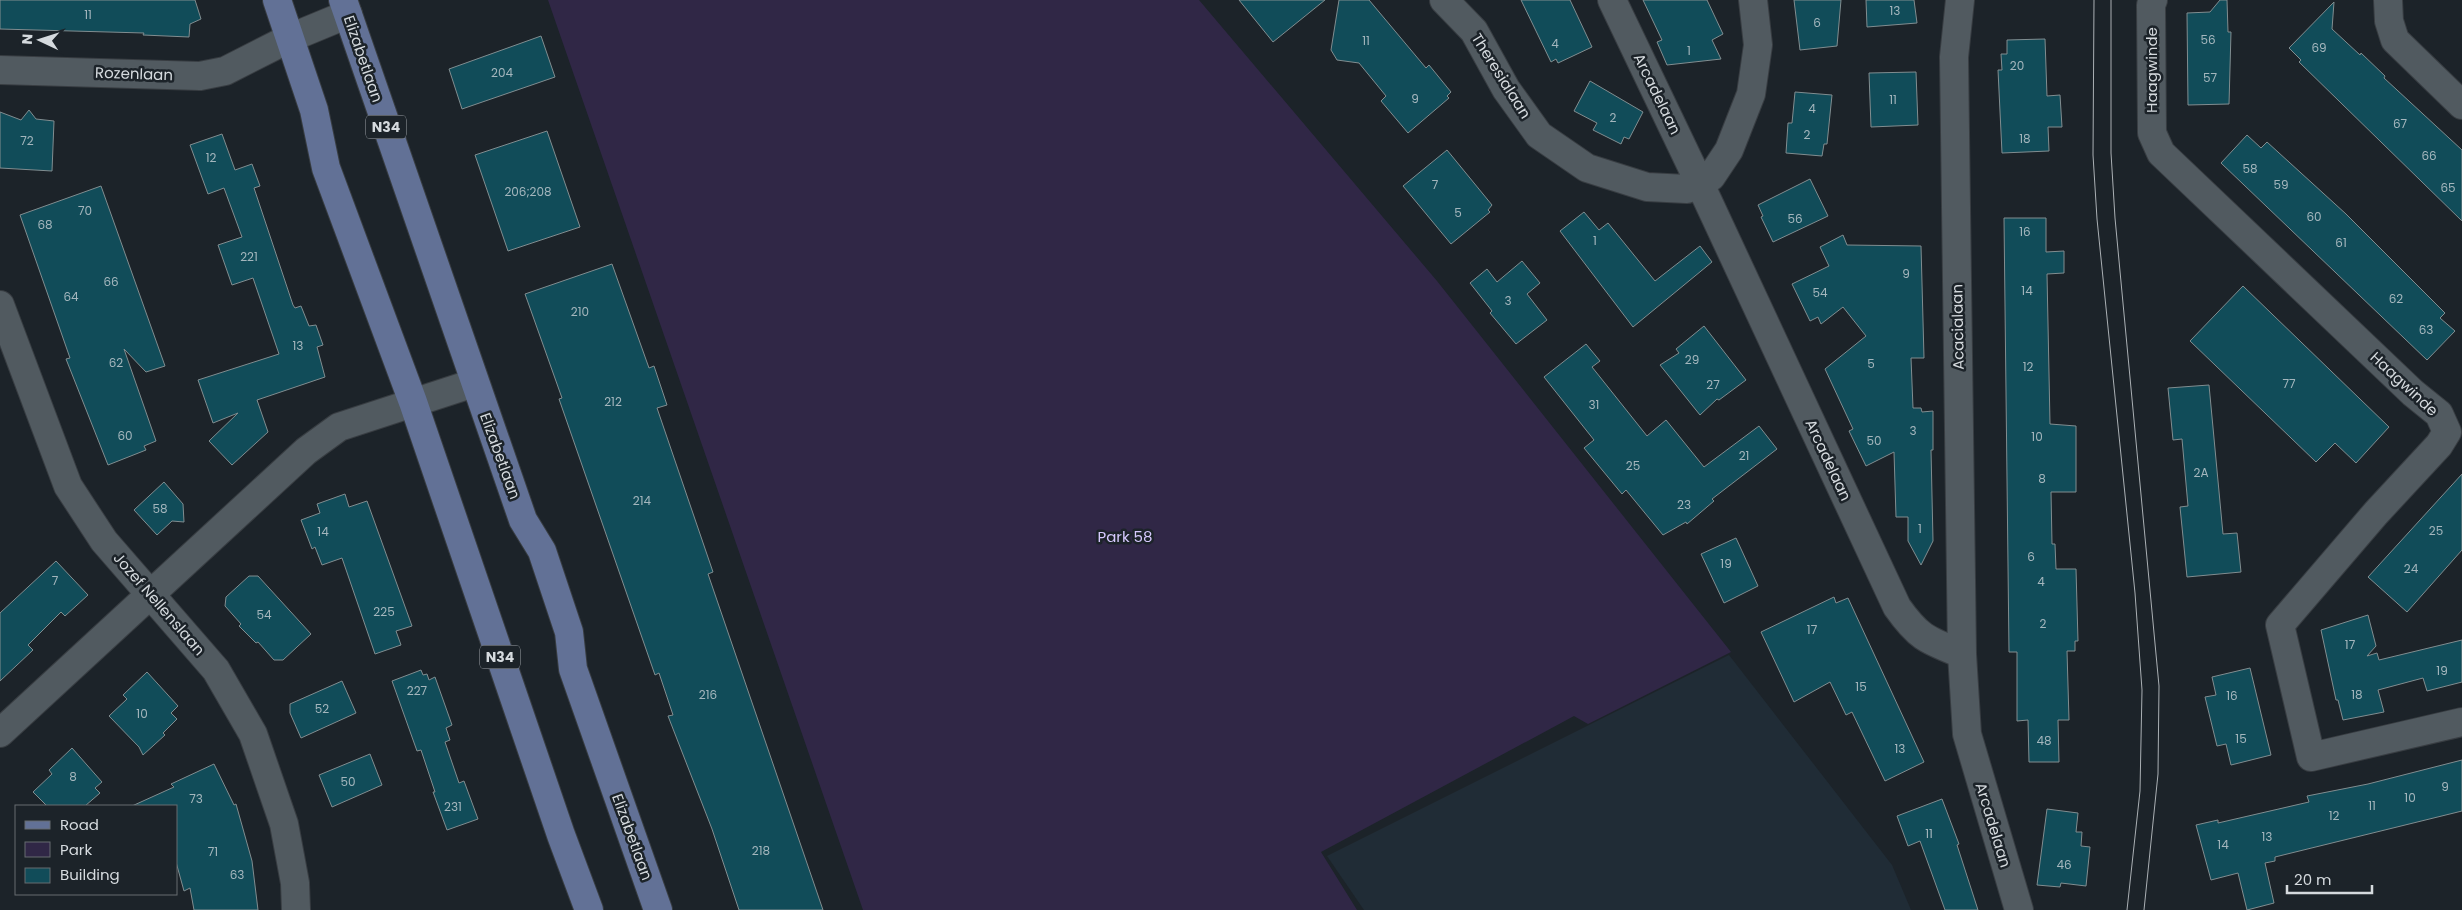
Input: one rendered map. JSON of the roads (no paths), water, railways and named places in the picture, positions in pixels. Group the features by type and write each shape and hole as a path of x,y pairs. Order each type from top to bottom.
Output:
{"main road":[{"name":"N34","path":"276,0 314,110 326,168 413,402 558,826 589,910"},
{"name":"Elizabetlaan","path":"346,7 474,383 523,520 542,551 569,632 573,669 658,910"}],"street":[{"name":"Theresialaan","path":"1444,0 1474,31 1506,89 1539,135 1587,168 1646,187 1687,189 1700,184"},
{"name":"Arcadelaan","path":"1612,0 1897,607 1914,631 1931,642 1962,654 1967,734 2019,910"},
{"path":"1700,184 1712,177 1729,150 1751,94 1758,45 1753,0"},
{"name":"Acacialaan","path":"1960,0 1954,57 1962,654"},
{"name":"Haagwinde","path":"2153,0 2151,5 2152,133 2161,153 2413,393 2439,414 2447,432 2439,445 2376,513 2280,625 2311,757 2462,722"},
{"path":"2388,0 2389,21 2395,40 2462,105"},
{"name":"Rozenlaan","path":"0,70 200,76 225,71 346,7"},
{"name":"Jozef Nellenslaan","path":"0,305 68,486 104,541 151,592 216,670 253,734 284,824 295,883 296,910"},
{"path":"0,733 306,451 339,427 474,383"}],"tram line":[{"path":"2094,0 2093,155 2097,219 2135,593 2142,690 2140,791 2127,910"},
{"path":"2111,0 2111,153 2115,218 2159,686 2158,774 2144,910"}],"park label":[{"name":"Park 58","path":"1125,537"}]}
